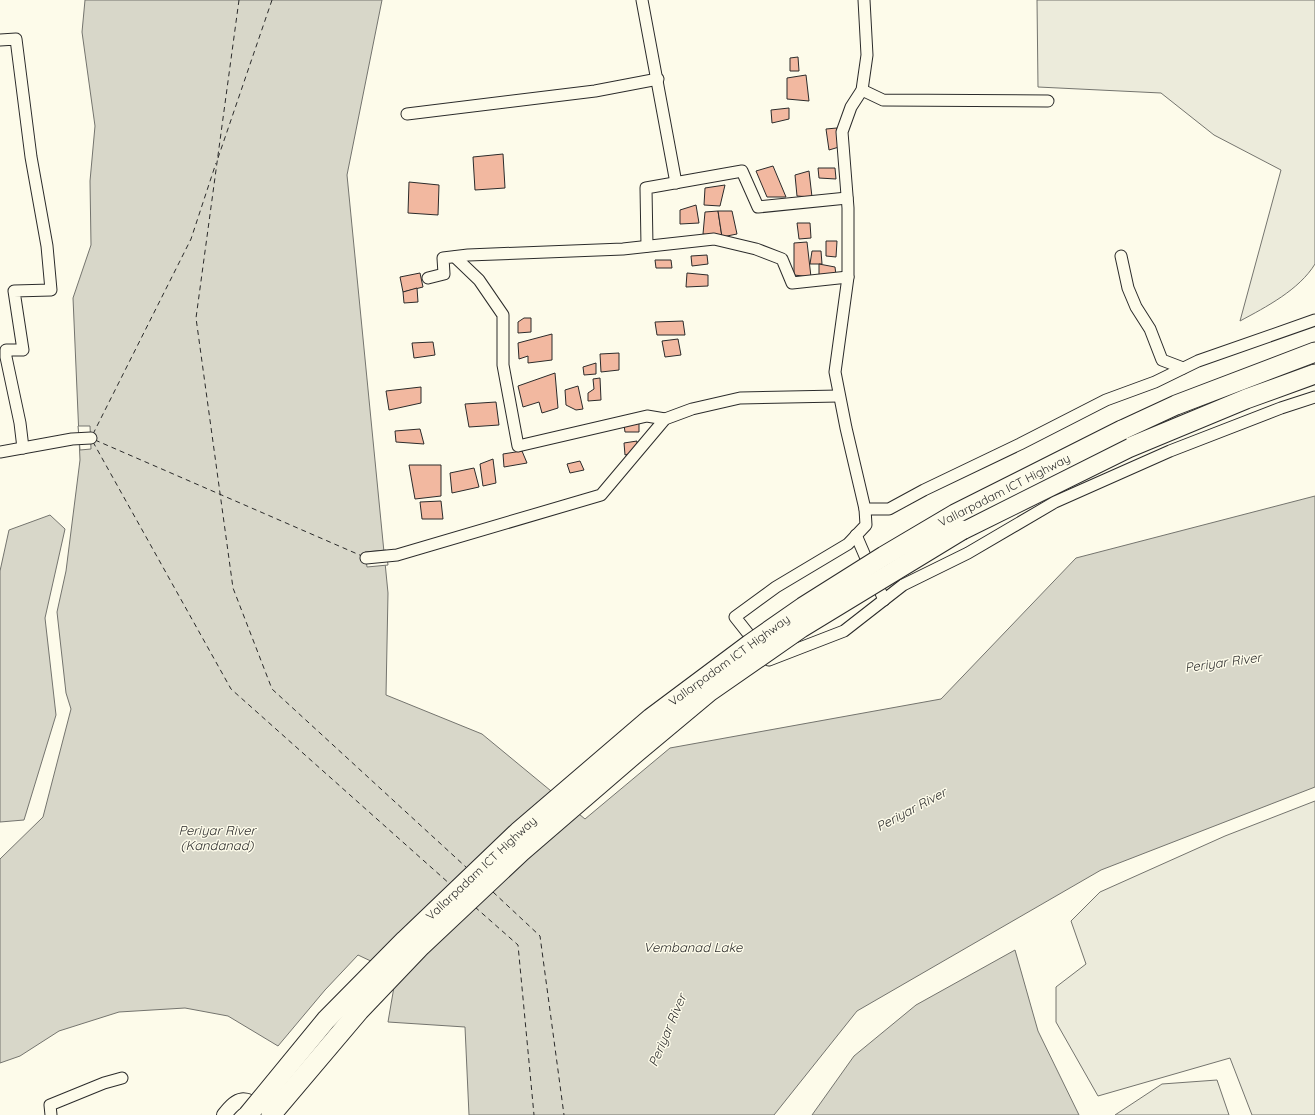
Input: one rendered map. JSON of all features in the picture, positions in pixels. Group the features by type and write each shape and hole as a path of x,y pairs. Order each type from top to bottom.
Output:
{"highway":[{"name":"Vallarpadam ICT Highway","path":"248,1115 326,1020 460,886 518,832 651,718 750,644 803,607 955,514 1176,405 1315,352"},
{"name":"Vallarpadam ICT Highway","path":"272,1115 359,1011 421,946 521,852 637,752 710,692 801,628 962,530 1128,448 1246,400 1315,374"}],"street":[{"path":"642,0 658,79 676,183"},
{"path":"864,0 867,55 862,90 851,106 842,132 847,198 848,277 835,372 839,396 865,509 866,525 848,544 776,587 735,617 769,660 844,631 903,585 968,553 1055,502 1170,451 1281,408 1315,397"},
{"path":"0,40 16,39 31,157 47,246 51,290 14,291 23,350 6,350 6,357 20,423 23,448"},
{"path":"407,114 595,91 658,79"},
{"path":"862,90 883,100 1048,100"},
{"path":"647,246 646,188 742,171 758,207 847,198"},
{"path":"428,278 444,274 444,258 647,246 714,239 756,249 782,258 792,283 848,277"},
{"path":"1120,256 1128,288 1136,307 1150,329 1162,360 1183,368"},
{"path":"455,257 479,280 503,315 503,364 518,446 647,416 665,419 692,409 740,398 839,396"},
{"path":"865,509 889,509 924,490 1020,444 1106,400 1155,382 1198,361 1315,320"},
{"path":"366,558 397,555 601,496 665,419"},
{"path":"0,452 72,439 91,438"},
{"path":"856,535 884,600"},
{"path":"51,1115 50,1105 104,1083 122,1078"},
{"path":"224,1115 232,1105 242,1100 249,1101 272,1115"}],"shaded area":[{"path":"1037,0 1315,0 1315,264 1300,282 1281,297 1240,321 1281,170 1214,135 1161,93 1038,87"},
{"path":"1315,801 1315,1115 1252,1115 1230,1058 1098,1096 1056,1022 1056,987 1086,964 1071,921 1100,892 1225,836"},
{"path":"1217,1080 1229,1115 1115,1115 1162,1084"}],"water":[{"path":"85,0 382,0 347,175 388,593 386,695 482,734 585,819 670,748 941,699 1076,558 1315,496 1315,787 1101,870 857,1011 774,1115 469,1115 465,1027 388,1022 395,981 375,963 358,955 325,990 278,1046 228,1016 185,1008 119,1012 59,1031 20,1056 0,1063 0,859 43,817 71,709 66,693 57,612 66,571 80,460 73,298 91,245 90,181 95,126 82,32"},
{"path":"50,515 65,529 45,618 56,715 24,820 0,822 0,571 9,530"},
{"path":"1015,950 1038,1031 1079,1115 812,1115 854,1056 916,1005"}],"pier":[{"path":"78,426 90,426 91,449 80,450"},
{"path":"386,550 388,565 367,567 365,552"}],"building":[{"path":"798,57 799,71 790,71 790,58"},
{"path":"806,75 809,101 787,99 787,78"},
{"path":"789,108 789,119 772,123 771,110"},
{"path":"837,128 839,147 829,150 826,129"},
{"path":"503,154 505,188 475,190 473,157"},
{"path":"773,166 786,197 767,197 756,171"},
{"path":"818,168 835,168 836,179 819,178"},
{"path":"809,171 812,197 797,196 795,175"},
{"path":"409,182 439,185 438,215 408,213"},
{"path":"725,185 720,206 704,205 705,188"},
{"path":"696,205 699,223 680,224 680,210"},
{"path":"718,211 722,237 703,234 705,212"},
{"path":"718,211 732,211 737,234 722,237"},
{"path":"797,223 810,223 811,238 799,239"},
{"path":"826,241 837,241 836,257 826,256"},
{"path":"807,242 811,277 794,275 794,243"},
{"path":"812,251 821,251 822,264 810,264"},
{"path":"707,255 708,264 692,266 691,256"},
{"path":"655,260 671,260 672,268 656,268"},
{"path":"819,264 835,267 836,275 819,275"},
{"path":"420,273 423,287 403,292 400,277"},
{"path":"687,273 708,275 708,286 686,287"},
{"path":"417,288 418,302 404,303 403,292"},
{"path":"524,318 531,318 531,332 518,333 518,322"},
{"path":"683,321 685,335 657,335 655,322"},
{"path":"552,334 552,360 528,363 528,356 519,359 518,343"},
{"path":"678,339 681,355 665,357 662,341"},
{"path":"433,342 435,355 414,358 412,343"},
{"path":"619,353 619,370 601,372 600,354"},
{"path":"596,363 596,374 584,375 583,367"},
{"path":"555,373 558,408 542,413 539,402 523,407 518,386"},
{"path":"600,378 601,400 588,401 588,393 594,389 593,379"},
{"path":"578,386 583,409 576,410 566,405 565,390"},
{"path":"421,387 421,403 389,410 386,391"},
{"path":"496,402 499,425 469,427 465,404"},
{"path":"639,418 639,432 625,432 624,425"},
{"path":"420,429 424,444 396,442 395,431"},
{"path":"637,441 637,452 625,455 624,443"},
{"path":"522,451 527,463 504,467 503,454"},
{"path":"493,459 496,483 483,486 480,464"},
{"path":"580,461 584,470 570,473 567,464"},
{"path":"409,465 441,465 441,496 415,499"},
{"path":"474,468 479,487 452,493 450,473"},
{"path":"441,501 443,519 422,519 420,502"}],"ferry route":[{"path":"239,0 196,318 233,588 272,689 467,868"},
{"path":"218,158 272,0"},
{"path":"93,434 191,239 216,163"},
{"path":"95,440 362,556"},
{"path":"93,442 231,689 451,885"},
{"path":"493,892 540,936 564,1115"},
{"path":"475,907 518,945 534,1115"}],"water label":[{"name":"Periyar River","path":"1223,662"},
{"name":"Periyar River","path":"911,809"},
{"name":"Periyar River (Kandanad)","path":"217,838"},
{"name":"Vembanad Lake","path":"693,947"},
{"name":"Periyar River","path":"667,1030"}]}
